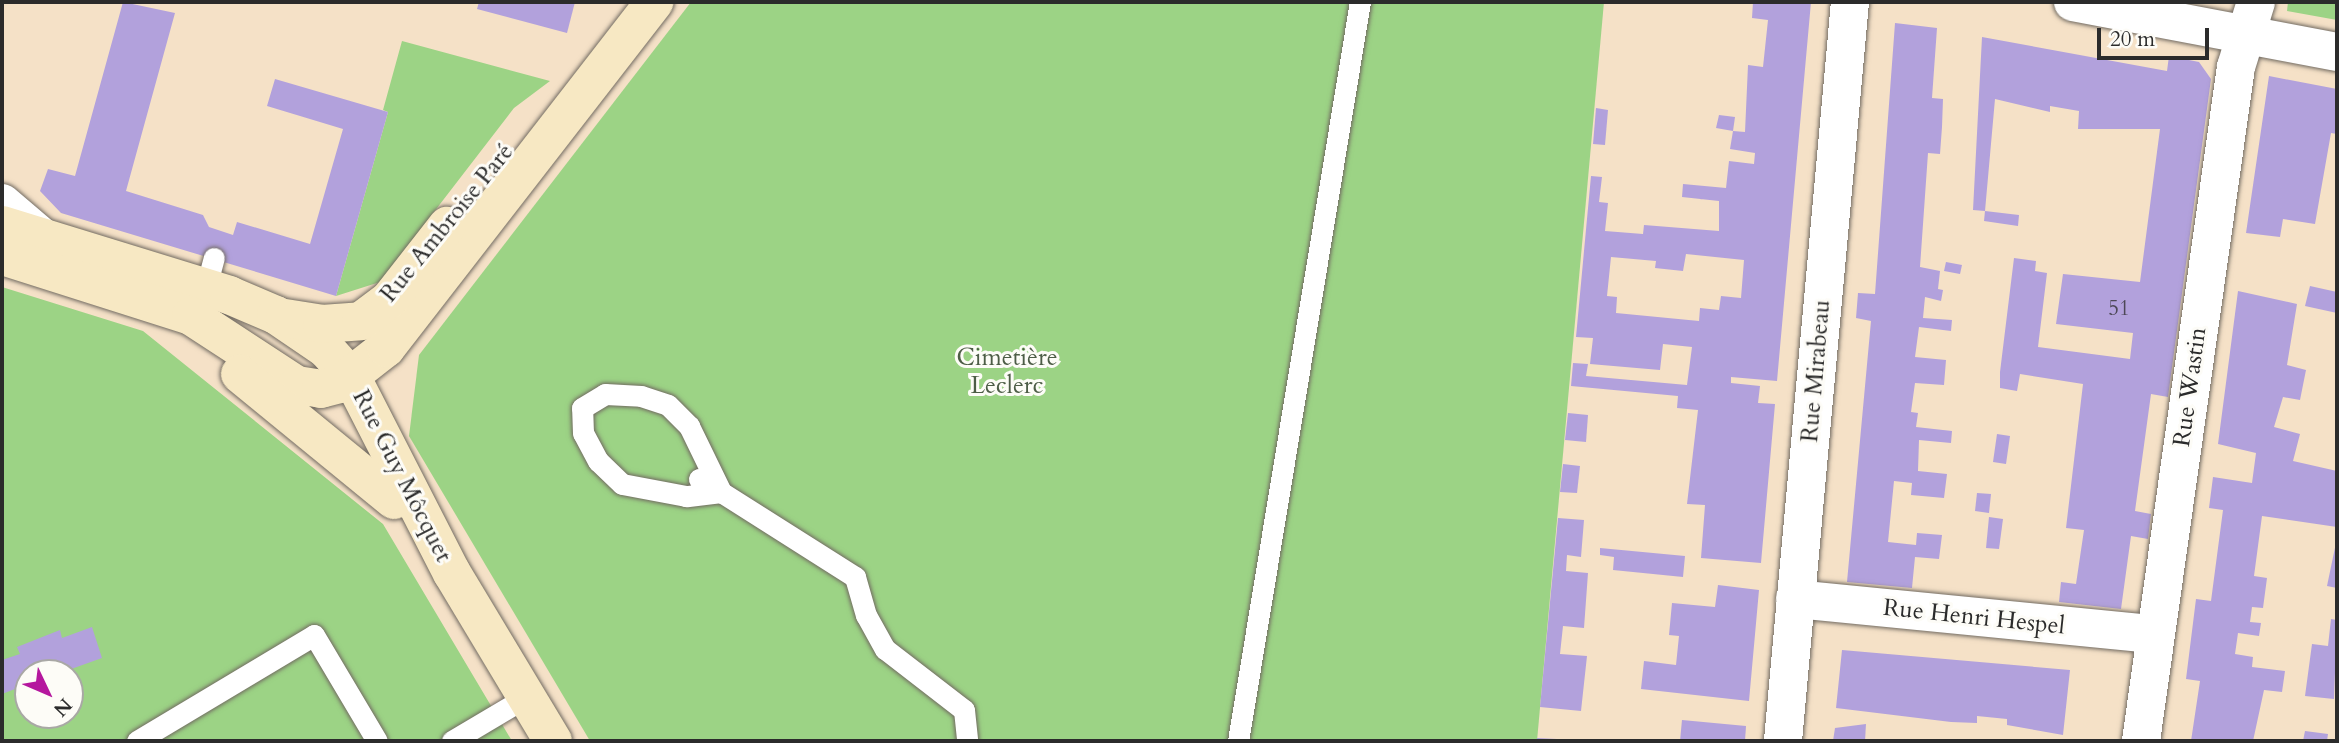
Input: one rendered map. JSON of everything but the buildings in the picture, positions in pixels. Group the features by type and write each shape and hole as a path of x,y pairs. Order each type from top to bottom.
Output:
{"street":[{"name":"Rue Guy Môcquet","path":"452,573 394,500 357,426 352,378 362,356 575,94 654,2"},
{"name":"Rue Mirabeau","path":"1783,741 1850,2"},
{"path":"2073,2 2250,18 2337,52"},
{"name":"Rue Wastin","path":"2141,741 2154,634 2250,18"},
{"name":"Rue Ambroise Paré","path":"276,315 322,324 362,321 390,299 523,127 575,94"},
{"path":"2,203 42,237"},
{"name":"Rue Ambroise Paré","path":"2,225 42,237 210,272 326,349 352,378"},
{"path":"2,256 191,316 297,385 321,389 352,378"},
{"path":"114,290 166,315 394,500"},
{"name":"Rue Guy Môcquet","path":"352,378 452,573 553,741"},
{"name":"Rue Henri Hespel","path":"1795,599 2154,634"}],"lane":[{"path":"1238,741 1360,2"},
{"path":"605,394 641,396 668,405 689,426 721,492 666,495 622,484 598,461 583,433 582,408 605,394"},
{"path":"699,479 855,578 866,615 885,649 964,710 967,741"},
{"path":"137,741 314,635 377,741"},
{"path":"452,741 526,697"}],"green space":[{"name":"Cimetière Leclerc","path":"691,2 1604,2 1537,741 590,741 409,436 419,355"},
{"path":"2288,2 2337,2 2337,20 2287,11"},
{"path":"402,41 550,81 514,108 380,282 336,296 388,112 383,110"},
{"path":"2,287 143,331 383,524 512,741 2,741"}]}
